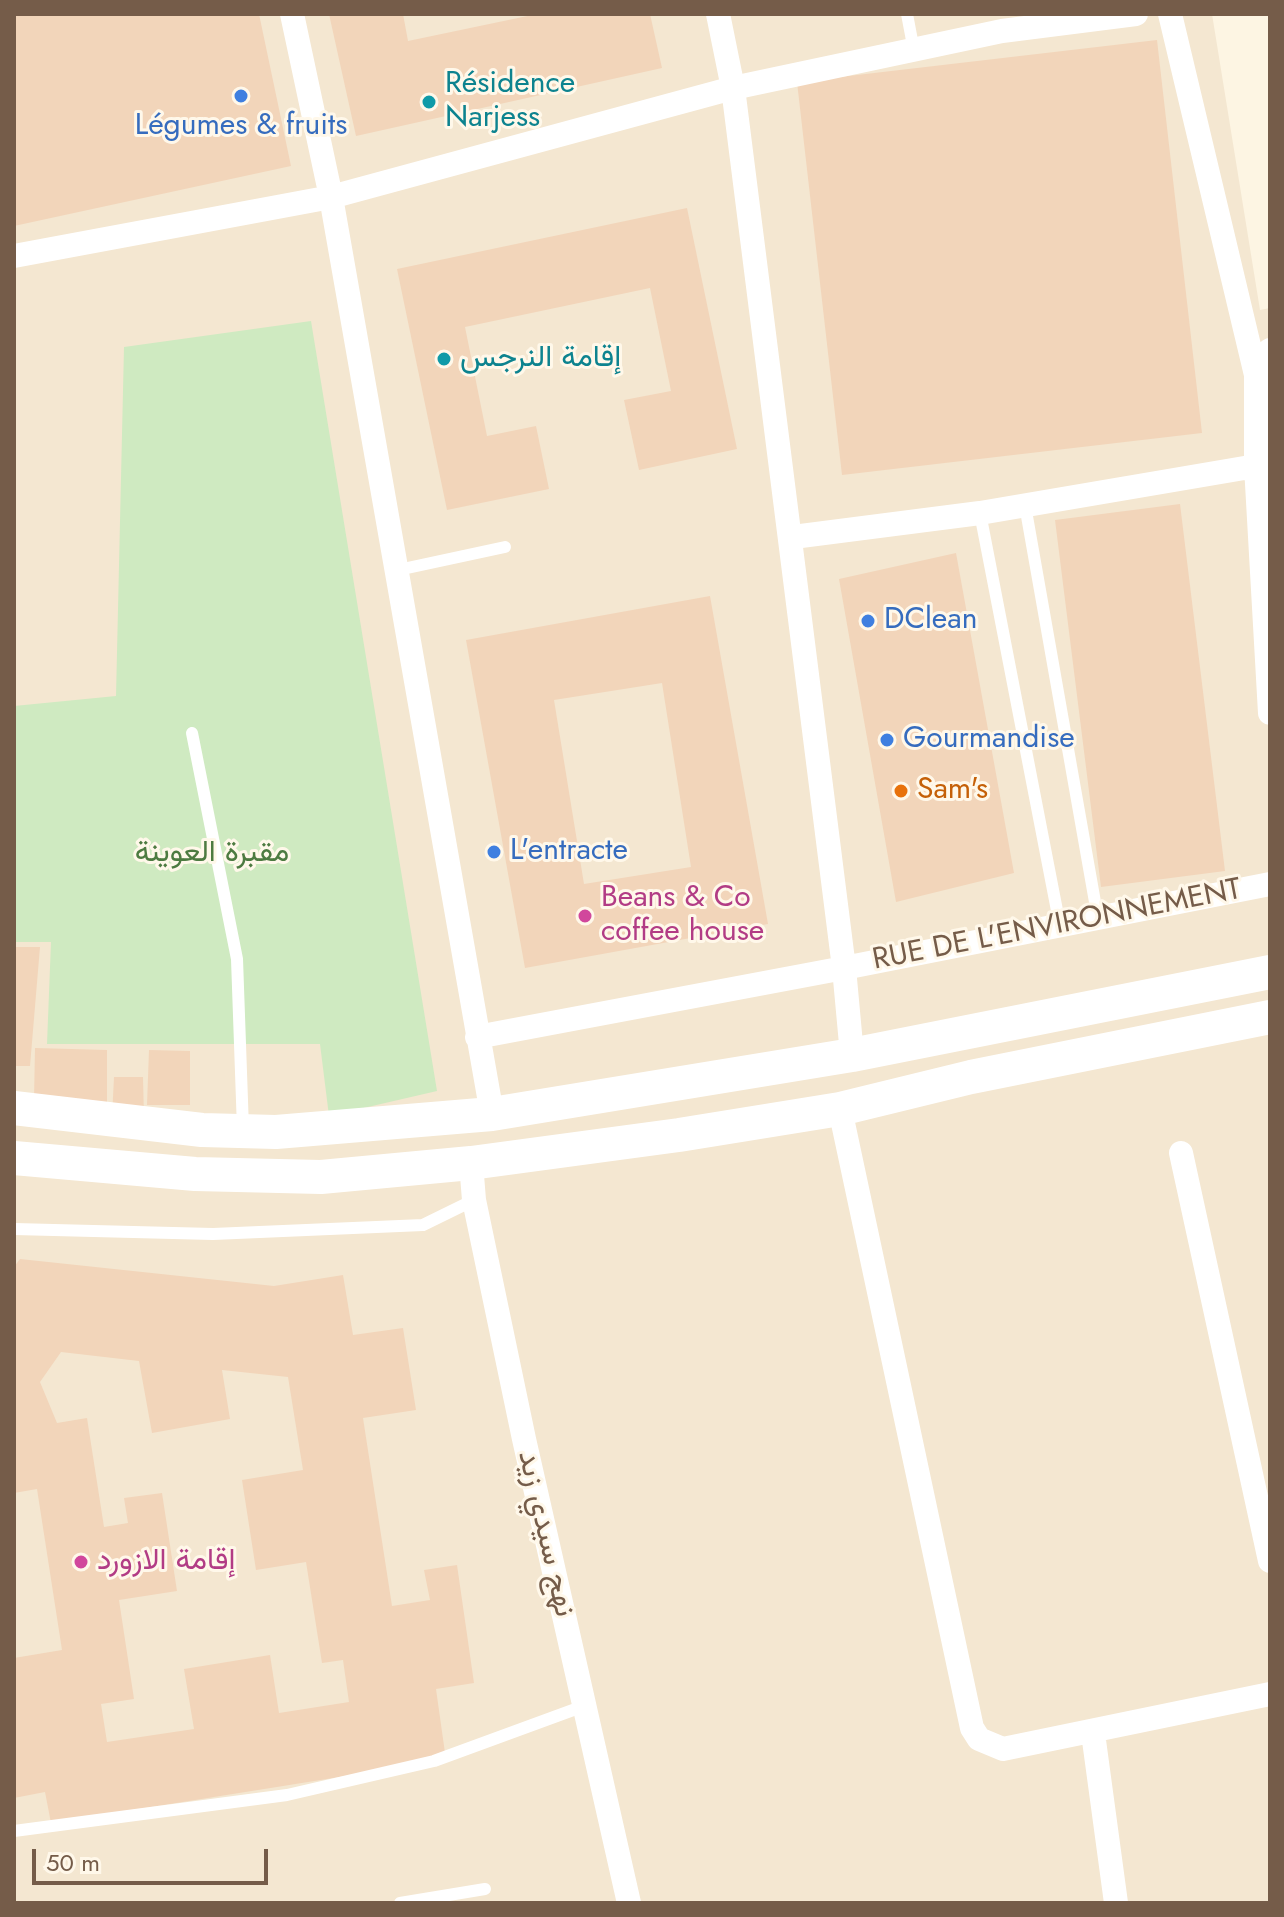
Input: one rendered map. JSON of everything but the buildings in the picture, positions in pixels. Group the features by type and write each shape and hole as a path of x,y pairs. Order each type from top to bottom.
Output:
{"main road":[{"path":"14,1108 202,1130 243,1131 344,1128 492,1114 852,1055 1270,972"},
{"path":"14,1158 195,1174 321,1177 471,1163 679,1135 840,1109 971,1077 1270,1017"}],"street":[{"path":"292,14 331,197 492,1114"},
{"path":"718,14 733,88 793,537 852,1055"},
{"path":"14,256 331,197 733,88 914,51 1001,22 1136,14"},
{"path":"1170,14 1256,375 1256,466 1270,713"},
{"path":"1256,375 1263,355 1270,350"},
{"path":"793,537 980,513 1256,466"},
{"name":"RUE DE L'ENVIRONNEMENT","path":"477,1037 1270,884"},
{"path":"840,1109 972,1728 990,1746 1003,1749 1093,1733 1270,1694"},
{"path":"1181,1153 1270,1561"},
{"name":"نهج سيدي زيد","path":"471,1163 474,1200 629,1903"},
{"path":"1093,1733 1116,1903"}],"lane":[{"path":"907,14 914,51"},
{"path":"1025,505 1098,919"},
{"path":"980,513 1060,926"},
{"path":"398,570 505,547"},
{"path":"192,733 237,959 243,1131"},
{"path":"14,1229 213,1234 423,1225 474,1200"},
{"path":"14,1831 287,1795 434,1761 584,1706"},
{"path":"400,1903 485,1889"}],"shaded area":[{"path":"14,14 1212,14 1260,310 1270,308 1270,1903 14,1903"}],"green space":[{"name":"مقبرة العوينة","path":"311,321 437,1091 329,1116 320,1044 47,1044 51,942 14,942 14,706 116,696 124,347"}],"place":[{"name":"Légumes & fruits","path":"241,96"},
{"name":"Résidence Narjess","path":"429,102"},
{"name":"إقامة النرجس","path":"444,359"},
{"name":"DClean","path":"868,621"},
{"name":"Gourmandise","path":"887,740"},
{"name":"Sam's","path":"901,791"},
{"name":"L'entracte","path":"494,852"},
{"name":"Beans & Co coffee house","path":"585,916"},
{"name":"إقامة الازورد","path":"81,1562"}]}
